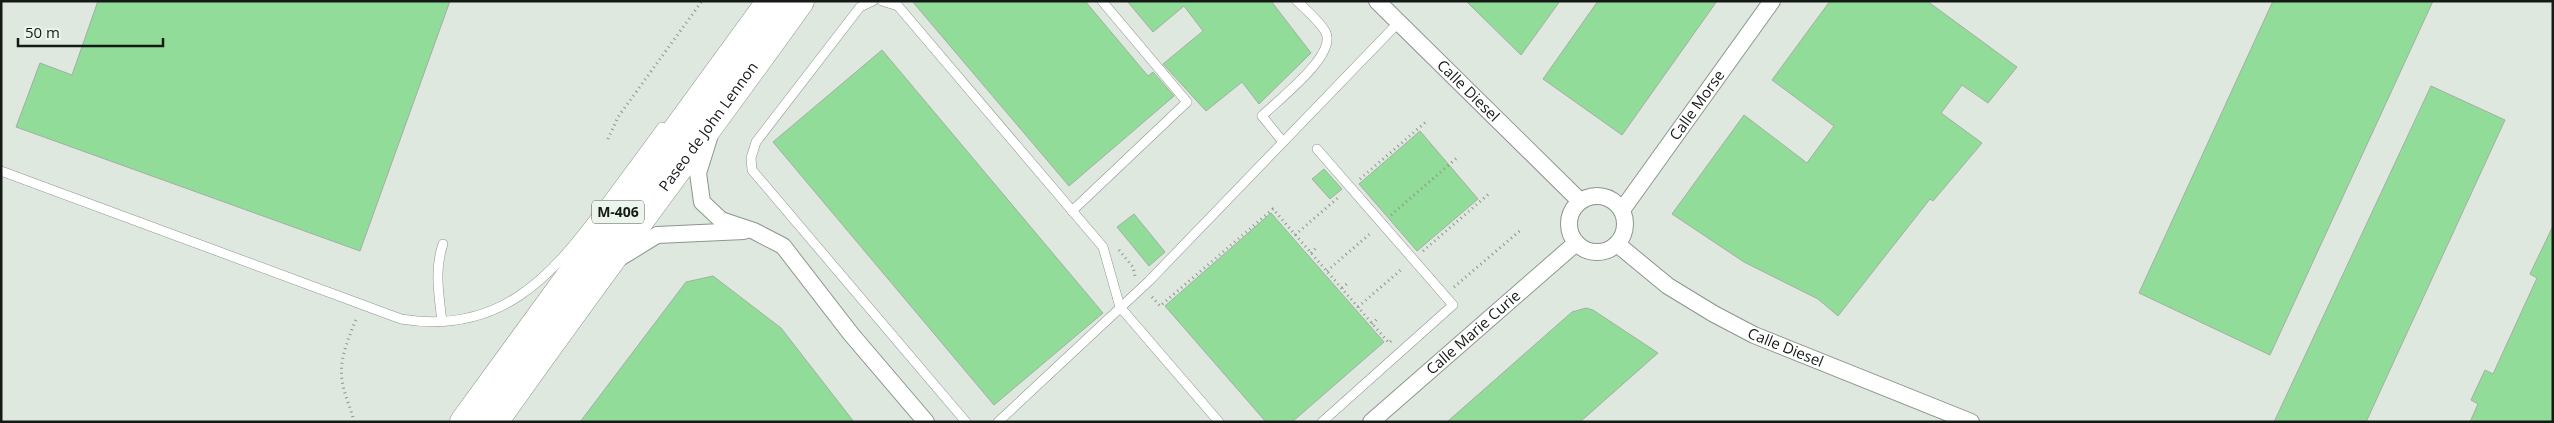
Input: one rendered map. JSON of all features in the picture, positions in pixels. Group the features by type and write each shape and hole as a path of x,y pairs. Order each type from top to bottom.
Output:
{"highway":[{"name":"Paseo de John Lennon","path":"494,422 603,268 714,121 800,1"},
{"name":"Paseo de John Lennon","path":"464,422 769,4"}],"street":[{"name":"Calle Morse","path":"1622,210 1772,1"},
{"name":"Calle Diesel","path":"1386,4 1399,22 1580,201"},
{"path":"714,121 698,173 702,202 721,220 754,231 783,246 851,334 926,422"},
{"path":"1598,195 1616,202 1622,210 1625,228 1617,244 1607,250 1596,252 1585,250 1576,243 1571,235 1570,217 1580,201 1598,195"},
{"path":"603,268 657,235 754,231"},
{"name":"Calle Marie Curie","path":"1371,422 1576,243"},
{"name":"Calle Diesel","path":"1617,244 1668,286 1714,314 1754,335 1943,417 1971,422"}],"lane":[{"path":"873,1 860,7 756,142 751,158 752,170 966,422"},
{"path":"882,1 898,6 1103,247 1120,307 1219,422"},
{"path":"1072,211 1187,102 1102,1"},
{"path":"1283,142 1262,116 1320,61 1328,41 1326,32 1297,1"},
{"path":"714,62 769,4"},
{"path":"998,422 1143,286 1399,22"},
{"path":"1,171 401,319 427,323 442,322 483,314 503,305 518,297 550,273 570,251 665,123"},
{"path":"1317,149 1453,305 1322,422"},
{"path":"442,322 437,260 443,244"}],"path":[{"path":"608,139 618,117 702,1"},
{"path":"1115,245 1133,267 1135,277 1160,306 1272,209 1389,343 1396,337"},
{"path":"1445,295 1522,229"},
{"path":"1311,253 1317,247"},
{"path":"1342,288 1349,282"},
{"path":"354,422 342,380 342,368 347,344 358,314"},
{"path":"1372,324 1379,317"}],"building":[{"path":"98,1 450,1 360,251 16,127 40,63 72,75"},
{"path":"912,1 1085,1 1148,76 1153,72 1174,96 1069,186"},
{"path":"1127,1 1271,1 1311,53 1259,104 1242,82 1206,111 1163,64 1203,31 1184,6 1153,32"},
{"path":"1466,1 1560,1 1521,55"},
{"path":"1598,1 1717,1 1622,135 1543,79"},
{"path":"1830,1 1927,1 2017,67 1988,103 1962,85 1941,113 1982,143 1933,201 1930,199 1838,316 1818,299 1744,262 1672,214 1744,115 1807,163 1834,126 1772,80"},
{"path":"2273,1 2433,1 2270,355 2139,293"},
{"path":"882,50 1103,313 994,405 773,142"},
{"path":"2431,86 2505,120 2366,422 2274,422"},
{"path":"1420,131 1478,199 1417,251 1359,184"},
{"path":"1324,169 1342,189 1330,199 1312,179"},
{"path":"1271,213 1384,342 1292,422 1266,422 1165,306"},
{"path":"1134,214 1165,252 1149,266 1117,227"},
{"path":"2553,226 2553,422 2470,422 2478,404 2471,400 2485,370 2493,374 2537,278 2530,274"},
{"path":"713,276 781,328 854,422 580,422 686,282"},
{"path":"1586,308 1593,310 1658,353 1580,422 1447,422 1572,312"}]}
